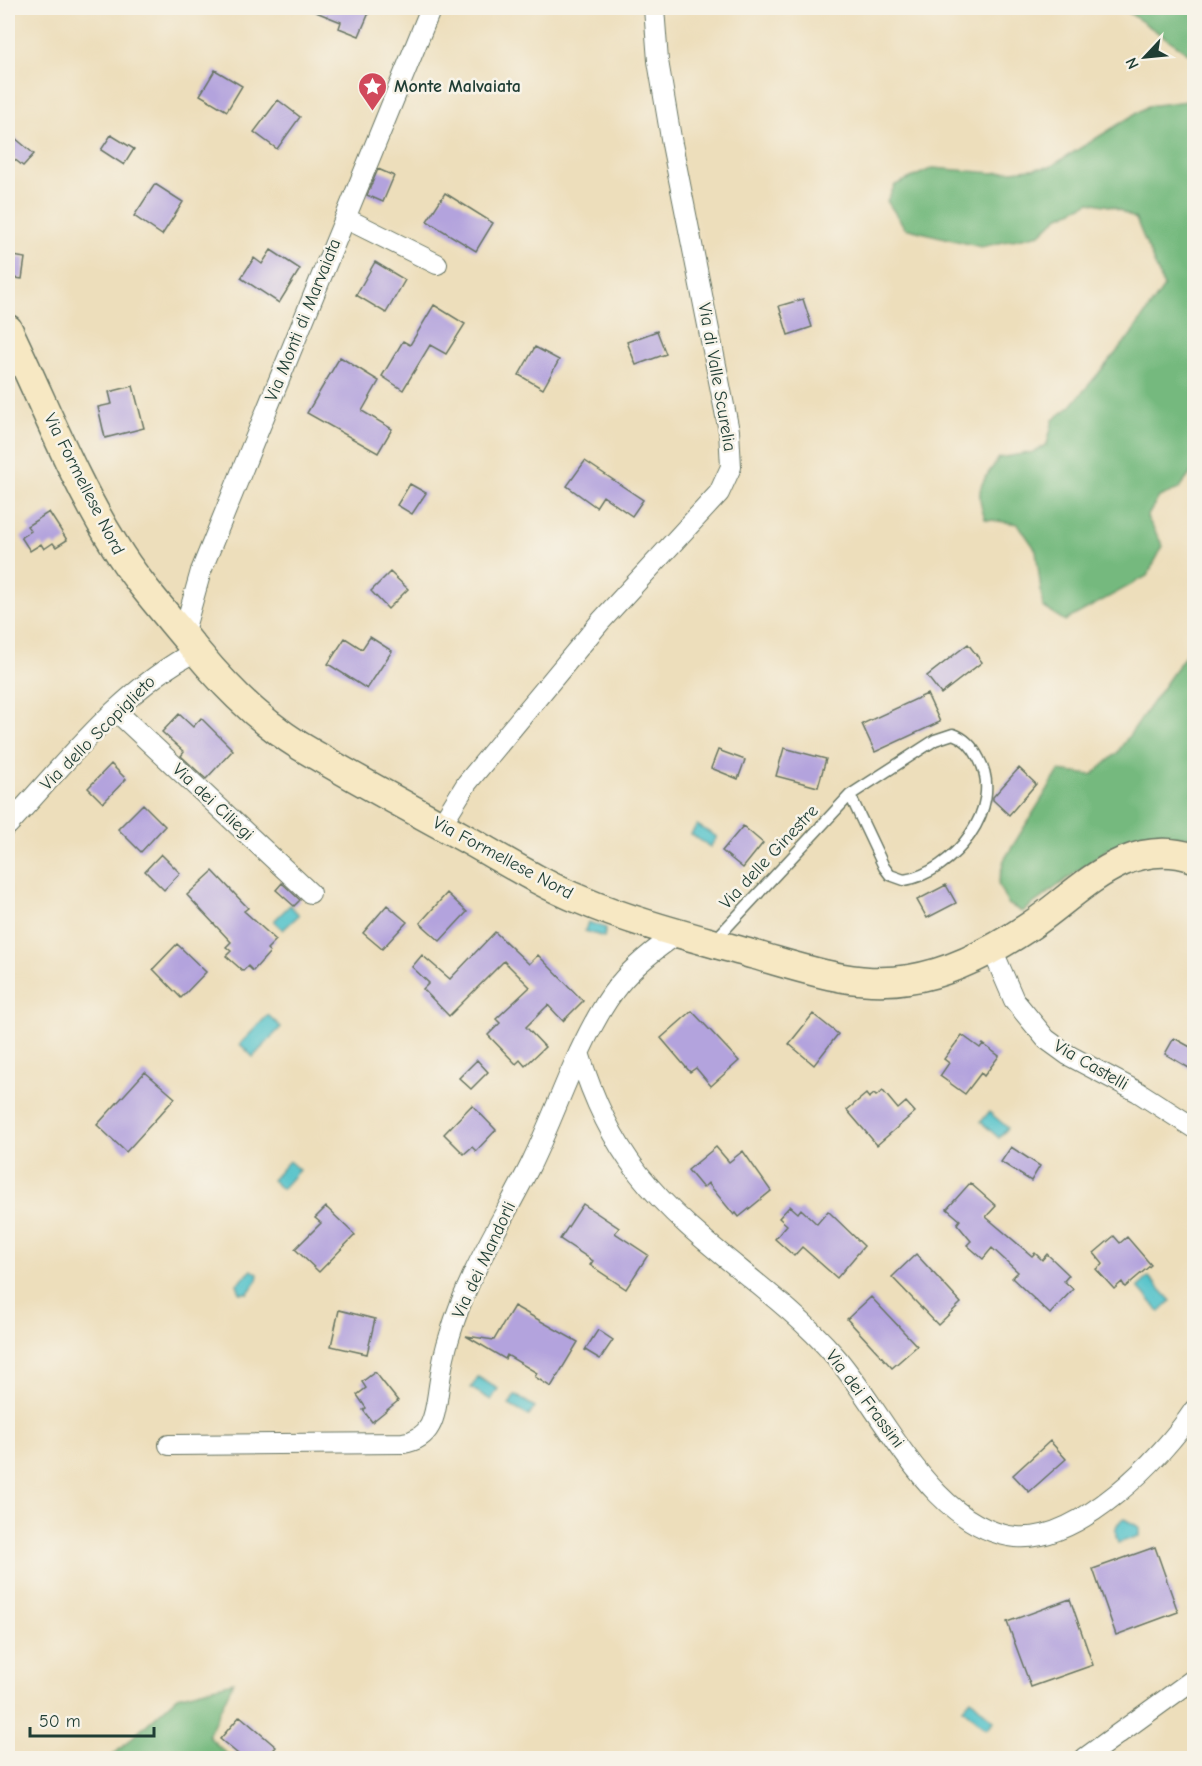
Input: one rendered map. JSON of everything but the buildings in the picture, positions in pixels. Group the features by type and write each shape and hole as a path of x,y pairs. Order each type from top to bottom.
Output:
{"street":[{"name":"Via Monti di Marvaiata","path":"189,643 201,571 431,8"},
{"name":"Via di Valle Scurelia","path":"441,825 467,783 619,600 719,494 730,473 729,430 672,144 658,61 654,8"},
{"path":"345,218 437,264"},
{"name":"Via Formellese Nord","path":"8,329 100,522 132,572 189,643 244,704 278,732 570,896 634,920 826,975 878,981 908,980 939,973 992,949 1030,926 1085,883 1118,863 1157,853 1194,858"},
{"name":"Via dello Scopiglieto","path":"8,825 116,711 189,643"},
{"name":"Via dei Ciliegi","path":"116,711 310,893"},
{"name":"Via dei Mandorli","path":"169,1445 403,1443 420,1439 427,1432 435,1414 442,1362 457,1313 479,1262 538,1148 579,1053 603,1005 619,982 644,957 679,933"},
{"name":"Via Castelli","path":"992,949 1014,1000 1046,1039 1068,1055 1138,1092 1194,1128"},
{"name":"Via dei Frassini","path":"579,1053 589,1083 622,1150 657,1195 691,1229 825,1345 860,1388 925,1478 948,1503 979,1525 998,1533 1020,1537 1049,1533 1071,1525 1110,1499 1192,1421"},
{"path":"1085,1758 1194,1679"}],"lane":[{"name":"Via delle Ginestre","path":"713,943 850,795 869,780 935,740 953,735 963,739 975,752 984,772 986,791 984,812 965,841 931,870 904,880 890,875 884,867 850,795"}],"green space":[{"path":"1122,8 1194,8 1194,57"},
{"path":"1187,101 1194,106 1194,469 1179,489 1159,497 1147,517 1163,546 1147,576 1065,621 1043,607 1036,550 1018,524 985,519 980,500 981,487 999,458 1034,452 1047,444 1053,420 1071,406 1130,336 1164,287 1136,219 1114,207 1090,202 1058,217 1040,234 981,247 905,228 887,201 895,185 933,168 993,173 1050,167 1148,106"},
{"path":"1194,643 1194,837 1152,837 1108,849 1022,912 1008,904 998,884 1004,860 1059,771 1092,775 1117,753"},
{"path":"233,1682 208,1736 231,1758 110,1758 178,1696"}],"water":[{"path":"697,825 717,837 710,847 691,834"},
{"path":"290,905 299,915 283,930 274,921"},
{"path":"588,922 606,928 604,937 585,931"},
{"path":"268,1015 281,1027 253,1057 240,1044"},
{"path":"989,1112 1008,1128 999,1138 981,1122"},
{"path":"289,1161 299,1170 282,1189 272,1180"},
{"path":"252,1270 258,1274 257,1280 248,1293 240,1293 237,1284"},
{"path":"1149,1277 1171,1301 1160,1312 1138,1287"},
{"path":"478,1377 498,1389 491,1400 471,1388"},
{"path":"515,1395 535,1407 529,1416 509,1405"},
{"path":"1124,1519 1139,1527 1139,1536 1118,1543 1116,1526"},
{"path":"971,1699 994,1721 986,1729 963,1708"}],"place":[{"name":"Monte Malvaiata","path":"373,112"}]}
